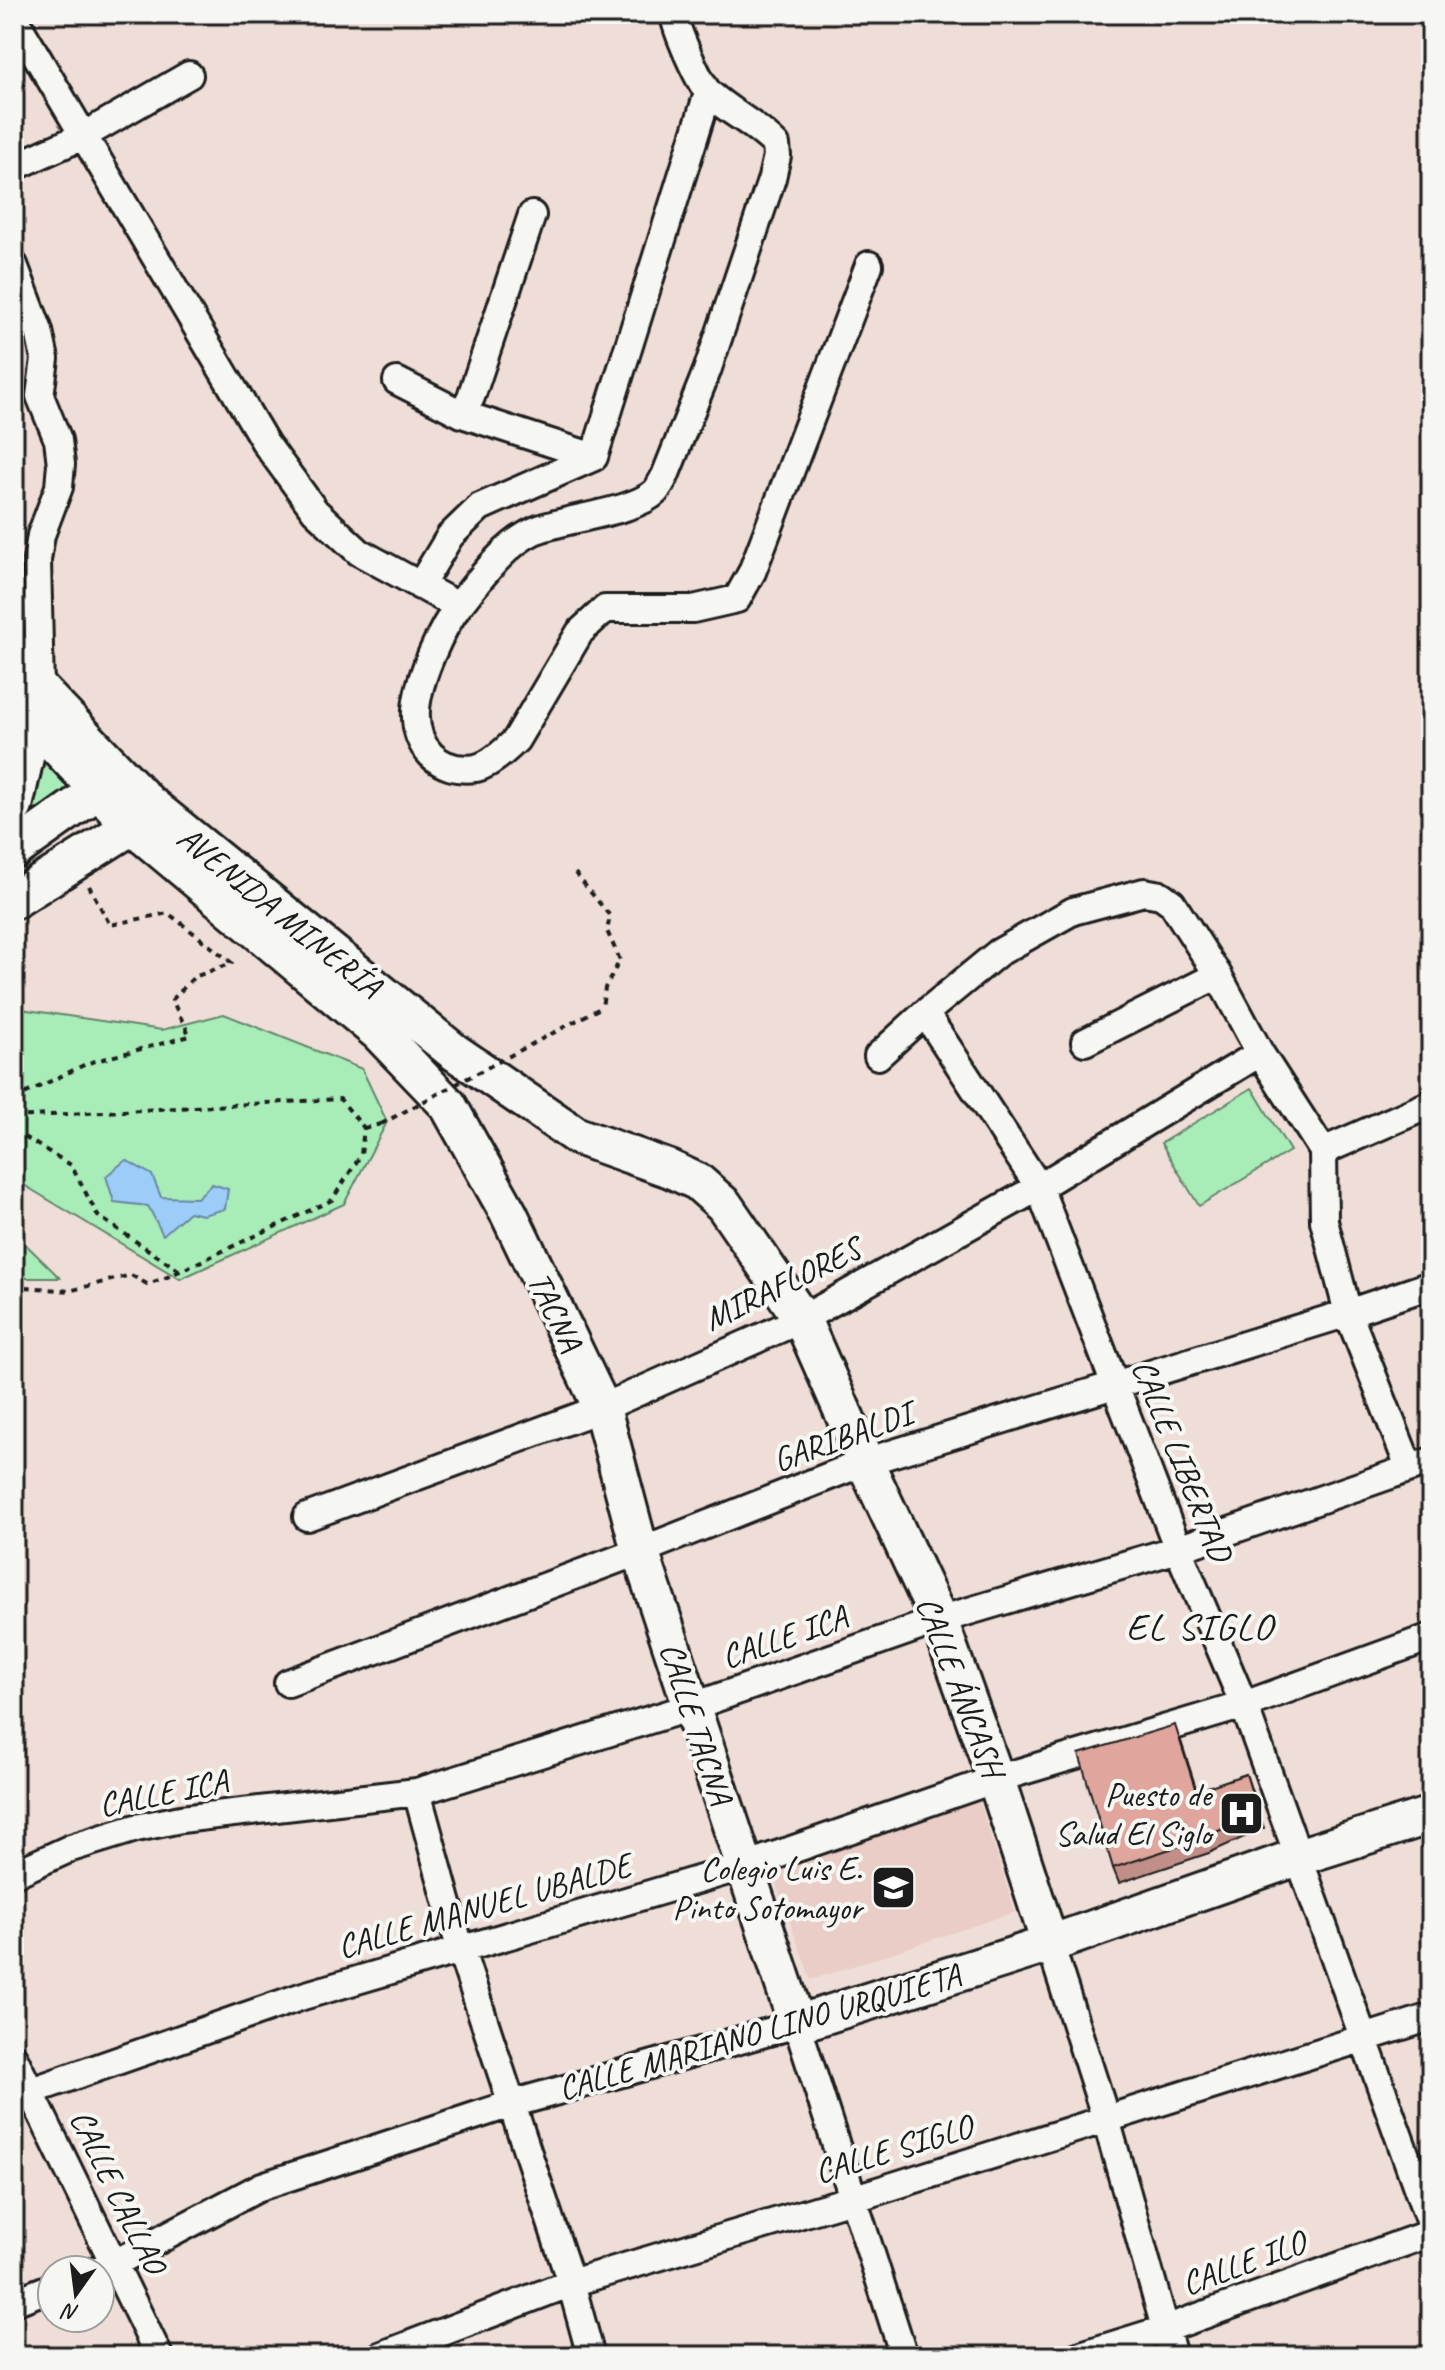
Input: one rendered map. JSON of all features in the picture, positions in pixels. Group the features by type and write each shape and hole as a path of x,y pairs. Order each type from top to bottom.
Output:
{"main road":[{"name":"AVENIDA MINERÍA","path":"14,652 29,704 140,814 379,1033 448,1105 509,1214"},
{"path":"14,806 29,704"},
{"path":"14,850 108,779"},
{"name":"AVENIDA MINERÍA","path":"140,814 453,1051 577,1136"},
{"path":"14,900 77,862 140,814"},
{"name":"CALLE ÁNCASH","path":"577,1136 698,1182 724,1205 802,1319 939,1620 1050,1944"},
{"name":"TACNA","path":"509,1214 602,1408"},
{"name":"CALLE TACNA","path":"602,1408 640,1551 797,2024"},
{"name":"CALLE MARIANO LINO URQUIETA","path":"797,2024 1050,1944 1298,1857 1431,1815"}],"street":[{"path":"674,14 678,32 708,93 776,145 772,178 707,371 665,476 656,491 644,499 535,530 516,541 458,606 425,668 416,710 418,733 428,755 450,765 477,768 501,754 516,740 580,632 605,609 693,609 737,599 752,572 869,265"},
{"path":"14,18 266,444 315,511 359,552 458,606"},
{"path":"14,167 83,136 189,75"},
{"path":"420,586 450,536 480,507 594,457 708,93"},
{"path":"462,414 471,397 532,215"},
{"path":"14,265 39,331 45,359 40,396 58,440 61,464 59,487 41,535 37,560 29,704"},
{"path":"397,381 462,414 594,457"},
{"path":"878,1056 998,953 1073,911 1144,892 1161,895 1172,903 1218,975 1260,1053 1323,1151 1324,1221 1348,1313 1420,1464"},
{"path":"1085,1042 1218,975"},
{"name":"CALLE LIBERTAD","path":"925,1013 1039,1187 1178,1549 1244,1705 1431,2226"},
{"name":"MIRAFLORES","path":"307,1517 602,1408 802,1319 1039,1187 1260,1053"},
{"path":"1323,1151 1431,1104"},
{"name":"GARIBALDI","path":"288,1683 640,1551 865,1462 1431,1285"},
{"name":"CALLE ICA","path":"14,1874 71,1848 136,1828 181,1819 417,1792 691,1707 939,1620 1178,1549 1420,1464"},
{"name":"CALLE MANUEL UBALDE","path":"22,2095 303,1996 745,1866 996,1779 1244,1705 1431,1637"},
{"path":"417,1792 460,1948 571,2283 591,2356"},
{"name":"CALLE ÁNCASH","path":"1050,1944 1106,2119 1173,2356"},
{"name":"CALLE SIGLO","path":"380,2356 571,2283 852,2199 1431,2017"},
{"name":"CALLE MARIANO LINO URQUIETA","path":"116,2261 262,2186 511,2104 797,2024"},
{"name":"CALLE TACNA","path":"797,2024 904,2356"},
{"name":"CALLE CALLAO","path":"14,2058 22,2095 100,2254"},
{"name":"CALLE ILO","path":"1078,2356 1165,2329 1431,2233"},
{"name":"CALLE CALLAO","path":"116,2283 159,2356"},
{"path":"14,2302 36,2293"}],"path":[{"path":"14,1099 88,1063 190,1036 172,1000 194,977 232,963 168,913 110,925 77,862"},
{"path":"364,1128 381,1124 602,1007 605,988 620,960 607,931 610,916 575,873"},
{"path":"14,1117 340,1099 364,1128 361,1155 332,1200 180,1271 147,1284 131,1275 69,1291 14,1288"},
{"path":"14,1131 71,1165 98,1216 180,1271"}],"shaded area":[{"name":"Colegio Luis E. Pinto Sotomayor","path":"978,1797 1015,1912 811,1980 769,1865"}],"green space":[{"path":"38,742 83,788 23,820"},
{"path":"14,1008 162,1030 224,1014 362,1069 387,1122 344,1204 180,1279 14,1179"},
{"path":"1252,1088 1290,1151 1199,1206 1161,1143"},
{"path":"14,1233 60,1278 14,1278"}],"water":[{"path":"126,1160 152,1175 161,1197 197,1198 212,1184 228,1189 225,1209 203,1215 189,1212 163,1235 148,1206 114,1202 106,1176"}],"building":[{"path":"1175,1725 1196,1791 1246,1774 1258,1813 1203,1838 1113,1868 1079,1754"}],"place":[{"name":"Puesto de Salud El Siglo","path":"1242,1814"},
{"name":"Colegio Luis E. Pinto Sotomayor","path":"893,1888"}],"district":[{"name":"EL SIGLO","path":"1200,1626"}]}
